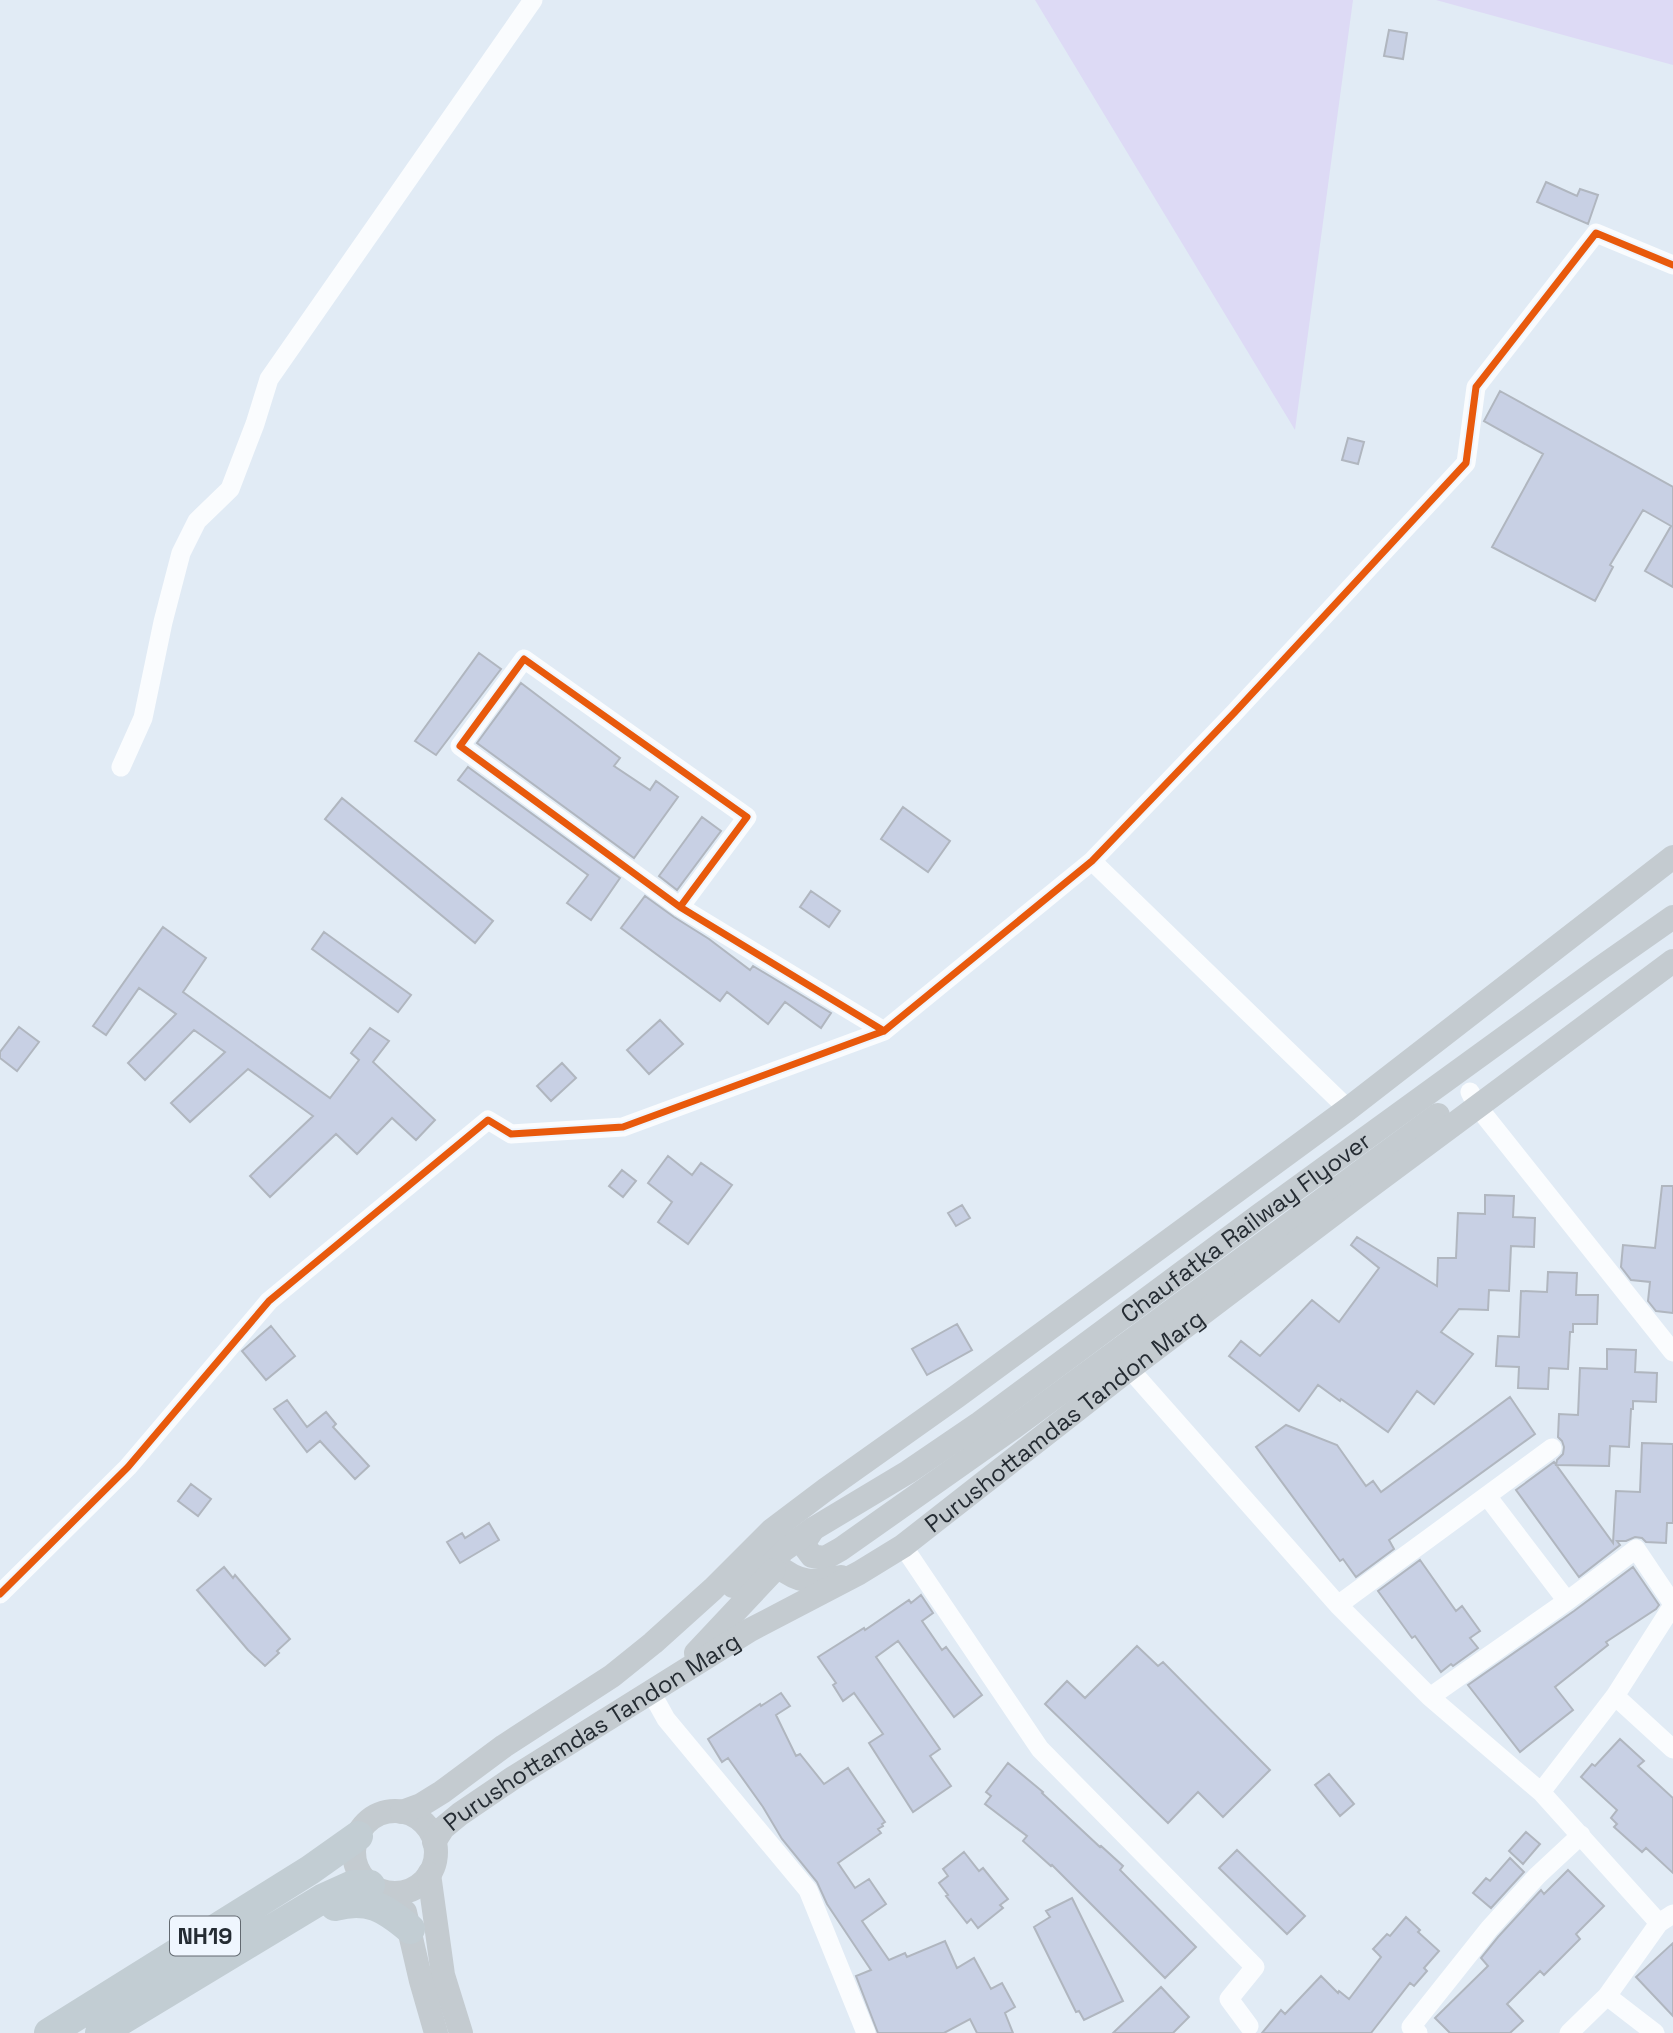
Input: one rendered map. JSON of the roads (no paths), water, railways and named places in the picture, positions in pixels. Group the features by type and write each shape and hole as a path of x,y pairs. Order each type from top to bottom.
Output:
{"highway":[{"name":"NH19","path":"49,2033 310,1870 358,1836"},
{"name":"NH19","path":"100,2033 322,1899 353,1885 383,1889"},
{"path":"301,1912 356,1902 377,1905 422,1922"}],"main road":[{"path":"402,1812 421,1805 442,1792 503,1746 612,1675 653,1643 783,1522 1348,1109 1673,857"},
{"name":"Chaufatka Railway Flyover","path":"779,1560 813,1529 908,1472 980,1423 1260,1215 1673,917"},
{"path":"1474,1099 1673,947"},
{"path":"813,1529 805,1541 812,1556 825,1558 841,1549 1014,1427 1122,1361 1365,1167 1474,1099 1673,961"},
{"name":"Purushottamdas Tandon Marg","path":"434,1842 443,1828 473,1804 750,1630 859,1573 903,1546 1122,1361"},
{"path":"653,1643 779,1560"},
{"path":"779,1560 788,1574 814,1583 859,1573"},
{"path":"660,1687 779,1560"},
{"path":"422,1922 441,1896 443,1872 451,1847 473,1804"},
{"path":"383,1889 408,1891 420,1884 435,1862 433,1836 415,1816 388,1812 376,1816 365,1825 354,1849 361,1875 383,1889 407,1916 422,1922"},
{"path":"429,1874 422,1922 431,1972 436,2033"},
{"path":"431,1972 461,2033"}],"street":[{"path":"121,767 143,718 181,553 197,521 230,489 269,379 533,0"},
{"path":"0,1594 128,1467 270,1301 488,1120 511,1134 623,1127 884,1031 1092,862 1466,463 1476,387 1596,233 1673,265"},
{"path":"680,907 747,817 524,659 460,746 680,907 884,1031"},
{"path":"1092,862 1348,1109"},
{"path":"1474,1099 1673,1352"},
{"path":"1122,1361 1338,1605 1430,1697 1541,1792 1666,1919 1607,1996 1569,2033"},
{"path":"1338,1605 1552,1448"},
{"path":"1487,1496 1567,1601"},
{"path":"903,1546 1040,1749 1255,1967 1229,1999 1249,2026"},
{"path":"1430,1697 1636,1549 1673,1604 1615,1696 1541,1792"},
{"path":"660,1687 666,1719 808,1890 866,2033"},
{"path":"1615,1696 1673,1749"},
{"path":"1412,2031 1489,1929 1537,1876 1581,1835"},
{"path":"1607,1996 1655,2033"}]}
